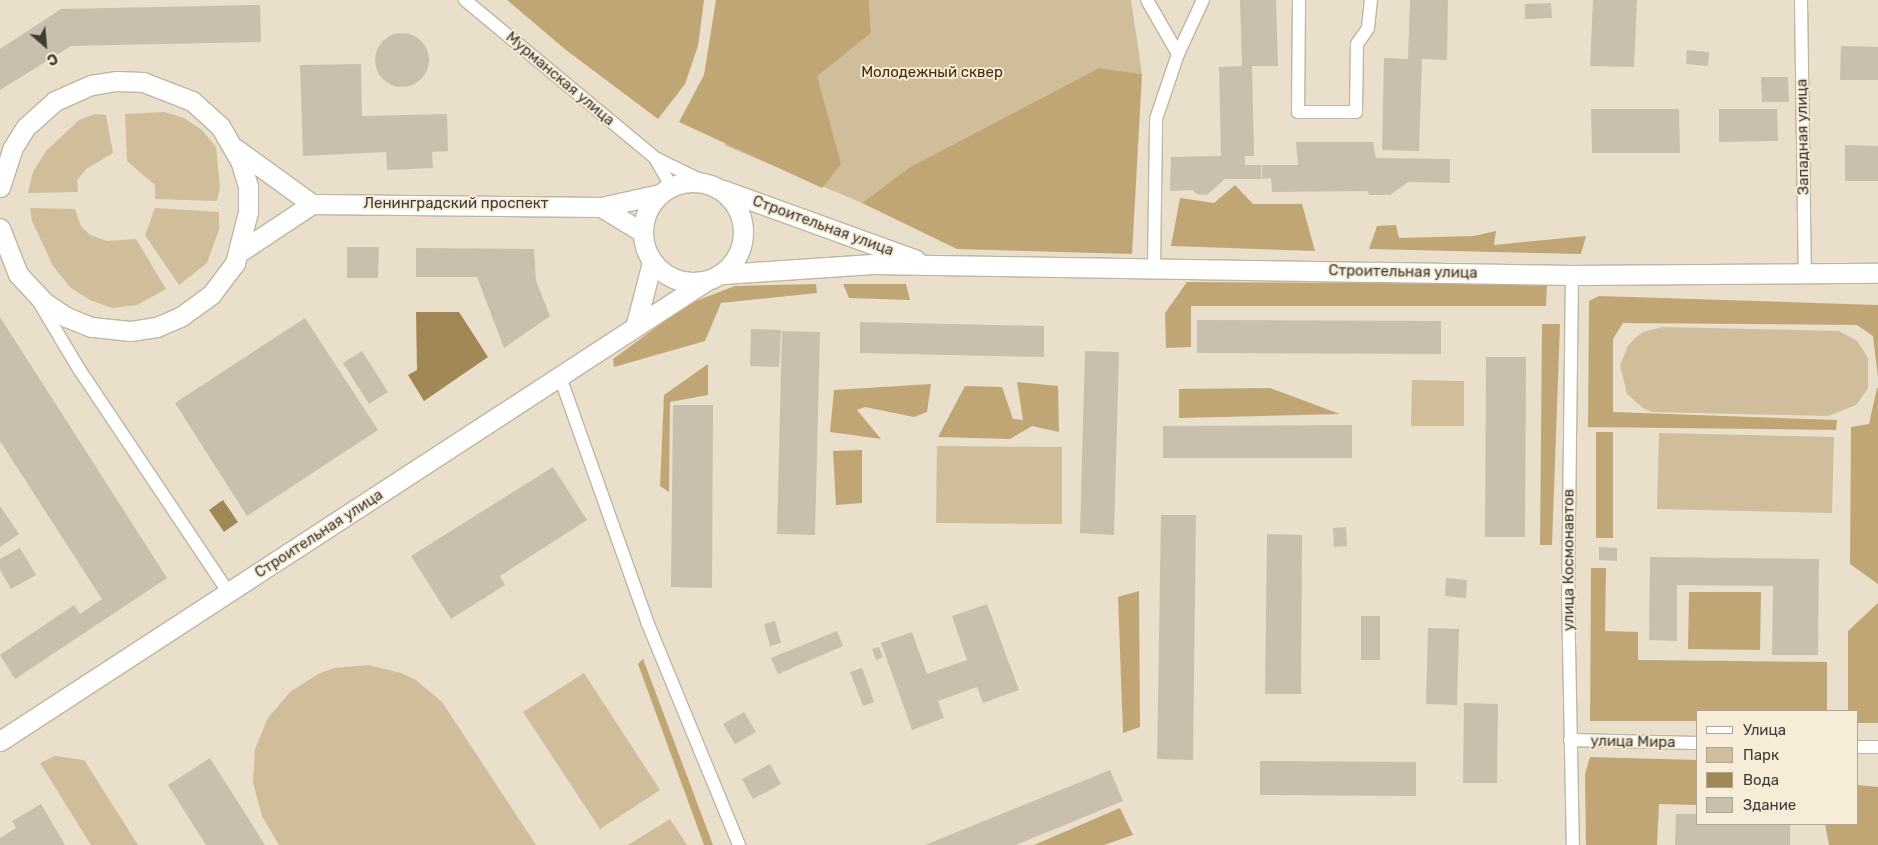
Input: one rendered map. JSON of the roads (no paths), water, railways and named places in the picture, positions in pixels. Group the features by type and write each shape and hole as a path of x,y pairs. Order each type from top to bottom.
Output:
{"street":[{"name":"Мурманская улица","path":"465,0 655,158"},
{"path":"1147,0 1178,54"},
{"path":"1154,268 1156,119 1178,54 1203,0"},
{"path":"1299,0 1298,112 1356,112 1357,44 1368,28 1371,0"},
{"name":"Западная улица","path":"1801,0 1805,273"},
{"path":"0,187 9,138 45,108 78,89 117,81 136,81 156,85 192,101 212,117 236,149 245,174 248,198 247,225 238,253 221,285 202,303 156,327 130,331 91,327 55,311 35,295"},
{"path":"236,149 312,204 238,253"},
{"path":"655,158 711,185 739,209 744,231 736,260 714,278 679,281 665,274 652,262 642,232 646,212 666,190 689,181 711,185"},
{"path":"655,158 666,190"},
{"name":"Строительная улица","path":"711,185 929,265"},
{"name":"Ленинградский проспект","path":"312,204 601,207 666,190"},
{"path":"601,207 642,232"},
{"path":"0,228 3,250 18,274 35,295 79,369 229,593"},
{"path":"636,324 652,262"},
{"name":"Строительная улица","path":"0,741 560,377 636,324 714,278 780,268 929,265 1572,275 1878,273"},
{"name":"улица Космонавтов","path":"1572,275 1570,740 1573,845"},
{"path":"560,377 648,624 739,845"},
{"name":"улица Мира","path":"1570,740 1696,744"},
{"path":"1858,747 1878,747"}],"water":[{"path":"416,312 459,312 488,357 424,401 408,375 417,370"},
{"path":"223,500 238,522 224,532 209,510"}],"park label":[{"name":"Молодежный сквер","path":"932,73"}]}
